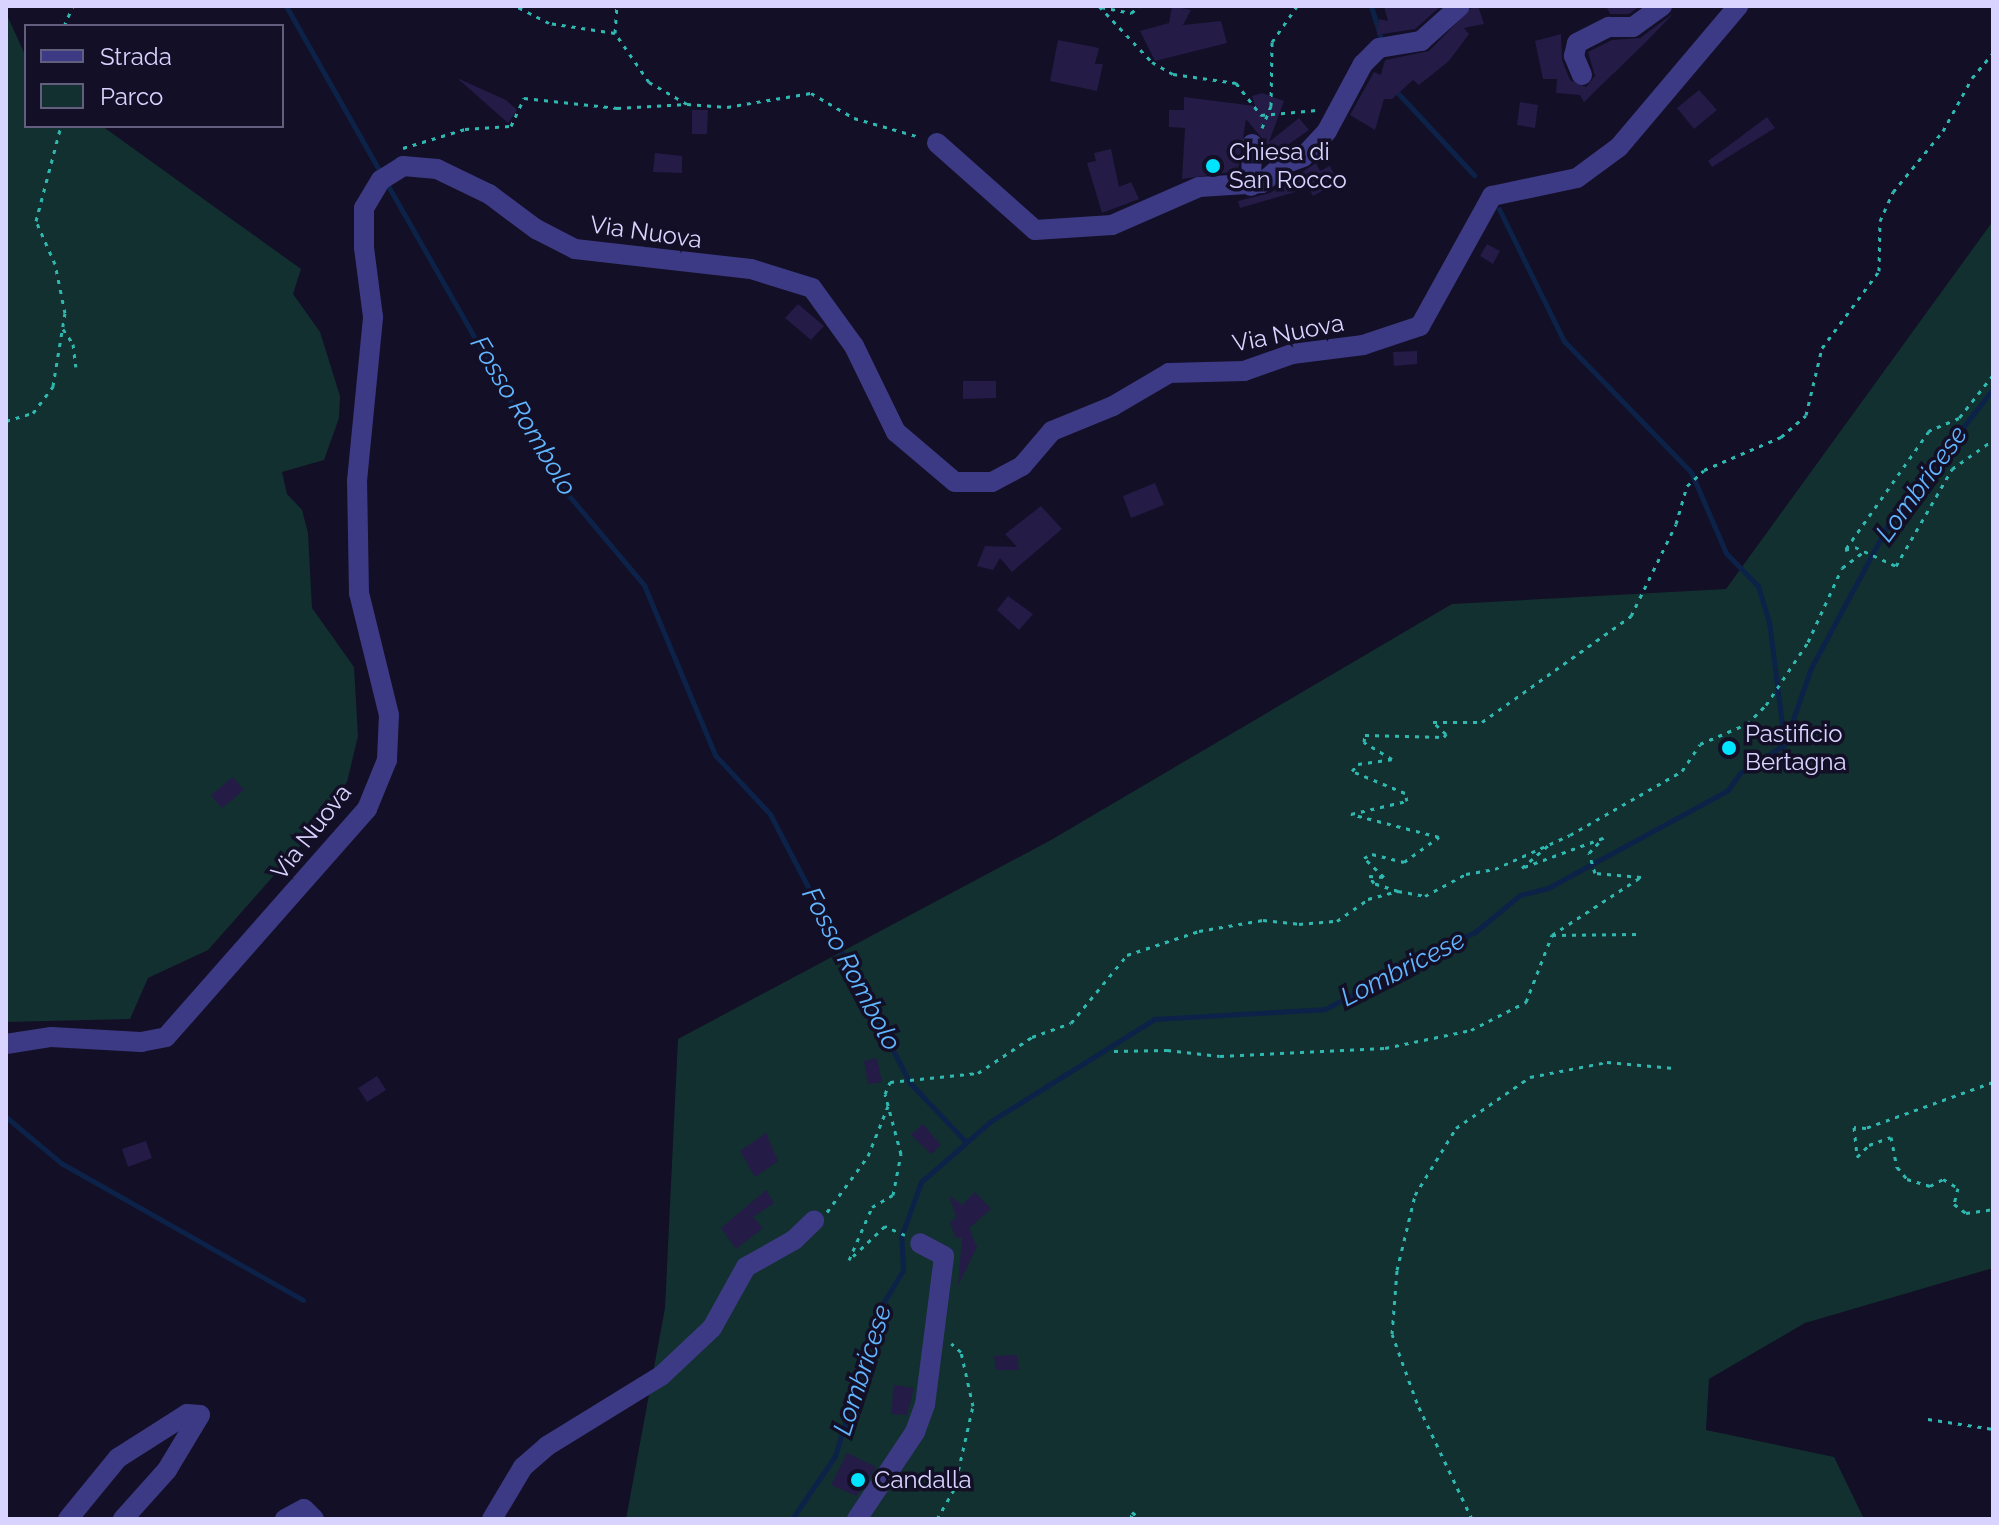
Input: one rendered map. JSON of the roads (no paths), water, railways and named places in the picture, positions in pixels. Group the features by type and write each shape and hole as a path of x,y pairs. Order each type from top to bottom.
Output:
{"street":[{"path":"937,143 1035,230 1112,225 1199,187 1251,186 1284,164 1303,157 1327,131 1363,64 1379,48 1421,41 1460,6"},
{"name":"Via Nuova","path":"6,1044 51,1037 141,1042 166,1037 367,809 387,760 389,715 359,593 357,481 373,317 364,248 364,208 381,180 403,166 437,169 489,194 536,229 575,249 690,266 751,269 812,288 854,346 896,432 955,482 992,482 1022,466 1052,431 1113,406 1169,373 1244,371 1292,354 1363,345 1420,326 1492,196 1577,178 1619,147 1738,6"},
{"path":"1582,75 1574,56 1577,43 1609,27 1633,27 1654,8"},
{"path":"1251,186 1252,144"},
{"path":"492,1519 523,1467 547,1446 661,1376 712,1328 746,1267 794,1240 814,1221"},
{"path":"857,1519 915,1432 925,1405 944,1256 914,1240"},
{"path":"68,1519 118,1458 187,1414 200,1415 167,1470 123,1519"},
{"path":"285,1519 304,1509 314,1519"}],"waterway":[{"name":"Fosso Rombolo","path":"286,6 382,175"},
{"path":"1371,6 1382,43"},
{"path":"1396,91 1474,175"},
{"name":"Fosso Rombolo","path":"387,184 555,479 644,585 715,755 770,814 910,1083 966,1142"},
{"path":"1499,209 1564,341 1691,472 1726,553 1758,586 1769,621 1784,739"},
{"name":"Lombricese","path":"792,1519 835,1456 879,1310 903,1270 901,1237 921,1182 991,1121 1154,1019 1325,1009 1475,932 1520,895 1548,888 1727,791 1740,773 1784,745 1811,668 1893,516 1993,389"},
{"path":"6,1117 61,1163 303,1300"}],"place":[{"name":"Chiesa di San Rocco","path":"1213,166"},
{"name":"Pastificio Bertagna","path":"1729,748"},
{"name":"Candalla","path":"858,1480"}]}
